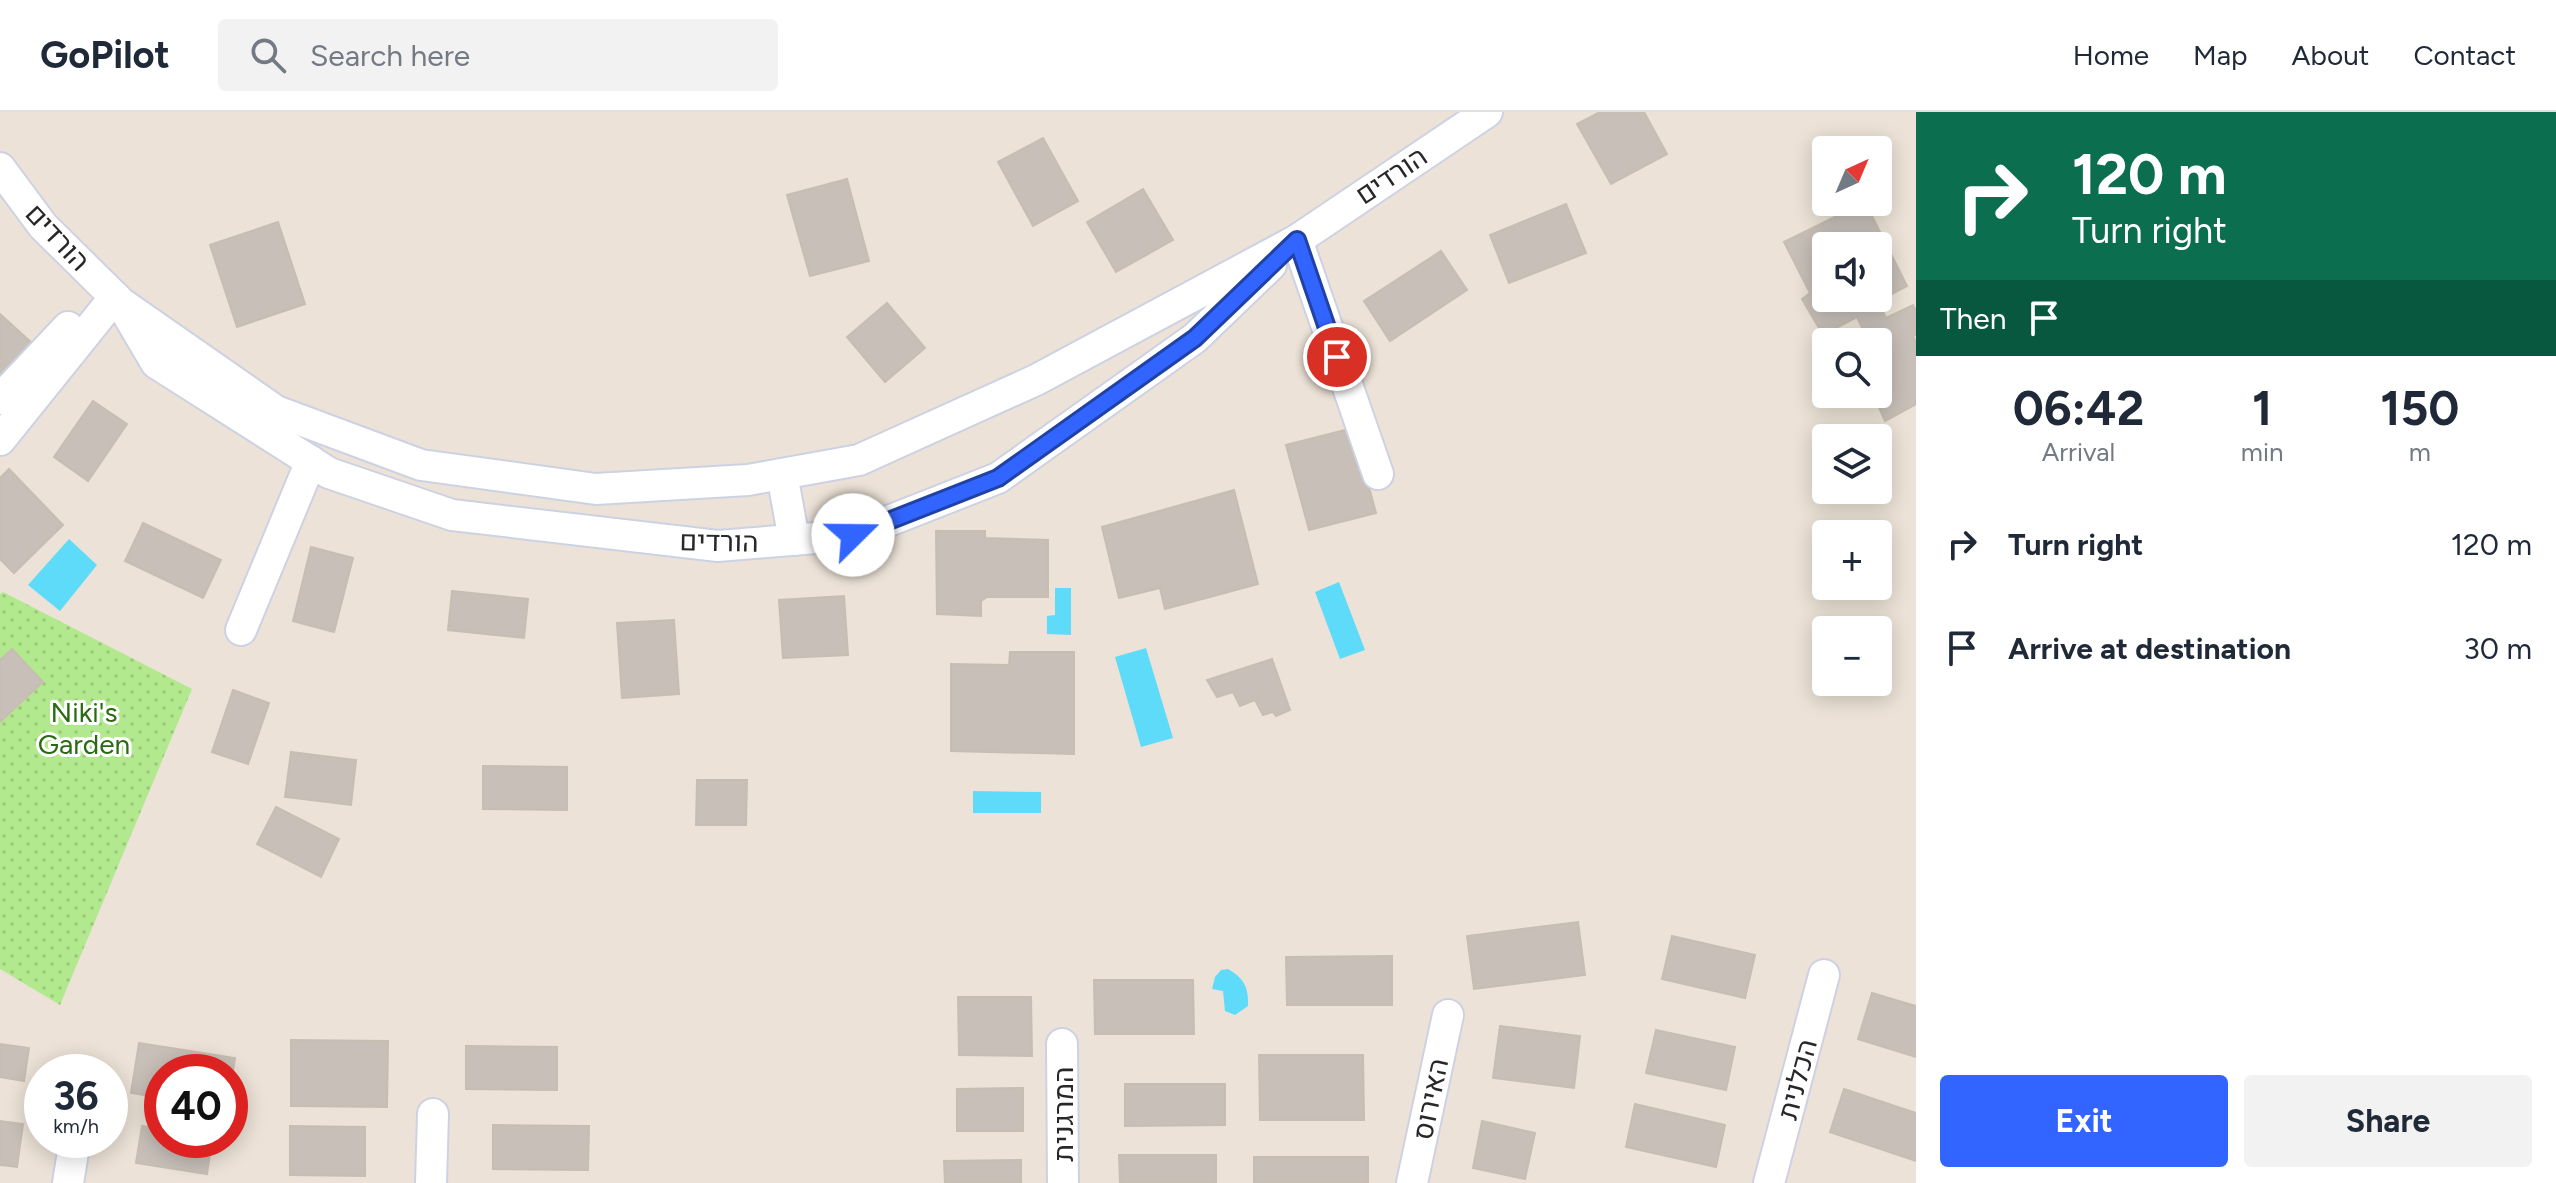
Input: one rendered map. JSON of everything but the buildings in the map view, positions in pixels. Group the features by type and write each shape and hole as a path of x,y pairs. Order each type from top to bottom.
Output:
{"street":[{"name":"הורדים","path":"0,168 43,226 114,296 276,411 421,465 596,489 748,480 859,460 1036,380 1297,240 1487,112"},
{"name":"הורדים","path":"114,296 156,363 329,473 452,515 718,546 853,535 998,478 1195,338 1297,240"},
{"path":"1297,240 1378,474"},
{"path":"0,399 114,296"},
{"path":"0,440 114,296"},
{"path":"241,630 311,461"},
{"path":"782,474 794,540"},
{"name":"הכלנית","path":"1769,1183 1824,975"},
{"name":"האירוס","path":"1412,1183 1448,1015"},
{"name":"המרגנית","path":"1062,1044 1063,1183"},
{"path":"431,1183 433,1114"},
{"path":"68,1183 72,1158"}],"green space":[{"name":"Niki's Garden","path":"3,592 192,689 60,1005 0,969 0,594"}],"water":[{"path":"69,539 97,565 60,611 28,585"},
{"path":"1339,582 1365,650 1340,659 1315,592"},
{"path":"1055,588 1071,588 1071,635 1047,634 1047,616 1055,615"},
{"path":"1146,648 1173,738 1141,747 1115,657"},
{"path":"973,791 1041,792 1041,813 973,813"},
{"path":"1228,969 1242,980 1248,994 1248,1006 1235,1015 1225,1011 1223,991 1212,989 1215,977 1221,970"}],"route":[{"path":"853,535 998,478 1195,338 1297,240 1337,357"}]}
